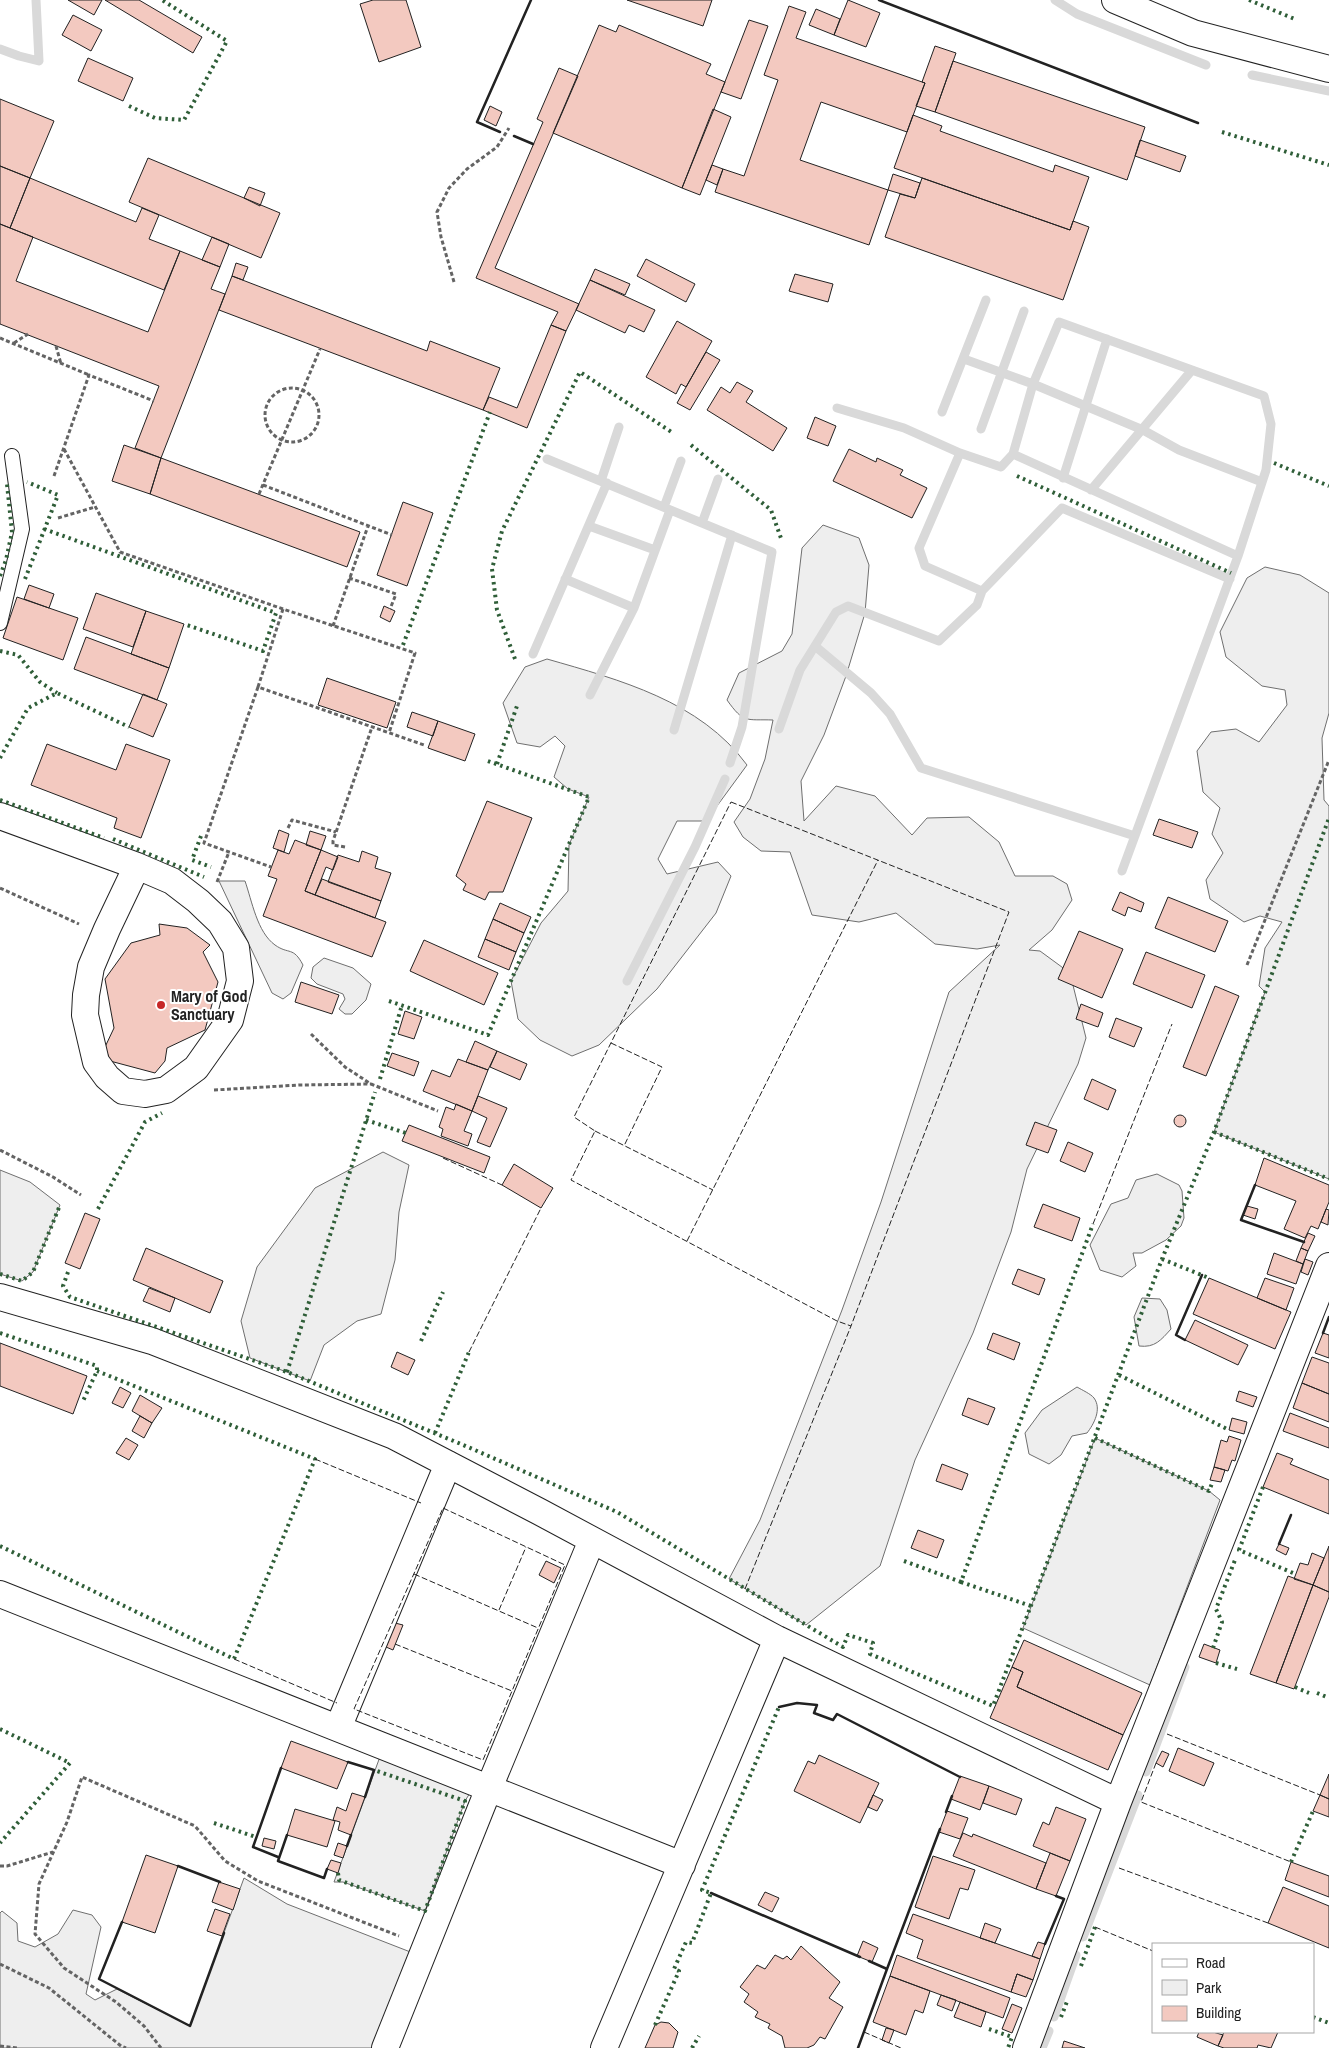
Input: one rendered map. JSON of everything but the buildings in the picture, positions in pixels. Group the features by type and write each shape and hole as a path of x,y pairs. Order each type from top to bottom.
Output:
{"street":[{"path":"1115,0 1193,33 1329,69"},
{"path":"0,816 137,866 172,881 198,901 220,922 236,948 240,981 230,1020 196,1068 166,1090 146,1094 123,1091 107,1077 96,1062 85,1015 91,967 137,866"},
{"path":"1026,2048 1118,1802 1329,1266"},
{"path":"0,1297 152,1341 394,1436 777,1639 1118,1802"},
{"path":"338,1728 448,1464"},
{"path":"385,2048 489,1788 592,1540"},
{"path":"0,1594 682,1865"},
{"path":"604,2048 777,1639"}],"lane":[{"path":"0,623 22,529 12,456"}],"path":[{"path":"454,282 441,237 437,212 449,188 467,169 497,147 509,128"},
{"path":"14,344 28,334"},
{"path":"0,338 89,376 154,400"},
{"path":"56,346 62,364"},
{"path":"259,494 320,349"},
{"path":"54,476 89,376"},
{"path":"293,387 304,390 313,396 318,406 318,424 313,433 306,439 297,442 282,440 274,437 267,427 264,416 266,404 273,395 282,389 293,387"},
{"path":"64,449 120,552 283,610 415,653 389,733"},
{"path":"263,485 392,535"},
{"path":"58,518 96,507"},
{"path":"333,626 368,526"},
{"path":"349,578 396,594 390,608"},
{"path":"271,867 204,843 283,610"},
{"path":"258,687 424,745"},
{"path":"345,847 333,845 333,841 372,727"},
{"path":"1246,965 1329,760"},
{"path":"288,828 292,820 336,832"},
{"path":"0,888 104,936"},
{"path":"311,1034 344,1067 371,1084 438,1111"},
{"path":"211,1090 300,1085 371,1084"},
{"path":"0,1150 53,1177 81,1195"},
{"path":"161,2048 144,2026 116,2002 64,1968 35,1934 38,1884 66,1822 82,1777 195,1826 225,1861 258,1881 426,1946"},
{"path":"0,1866 7,1866 53,1852"},
{"path":"0,1964 49,1988 120,2046 126,2048"},
{"path":"0,2046 17,2048"}],"green space":[{"path":"823,525 859,538 869,565 865,613 846,676 824,735 801,781 804,821 836,786 875,796 912,835 927,818 969,817 999,842 1015,876 1053,876 1067,884 1072,900 1052,930 1029,950 1040,951 1070,973 1086,1038 1078,1064 1027,1169 1011,1232 973,1333 915,1460 880,1566 806,1625 729,1579 760,1520 842,1310 881,1202 949,992 1000,945 977,949 935,944 896,913 859,922 812,915 790,852 761,851 743,837 734,822 750,799 765,759 773,720 746,719 727,700 739,673 782,651 792,634 802,548"},
{"path":"1265,567 1300,575 1329,593 1329,713 1322,738 1324,800 1329,806 1329,1179 1214,1132 1265,992 1259,986 1265,948 1282,922 1260,916 1244,922 1210,899 1206,880 1223,853 1212,834 1220,808 1203,792 1197,751 1211,732 1236,729 1259,742 1287,705 1285,690 1262,686 1226,657 1220,632 1247,578"},
{"path":"547,659 630,685 682,709 706,724 728,743 747,765 706,821 677,821 658,859 667,874 718,862 731,876 716,913 657,989 599,1045 572,1056 540,1040 518,1019 511,981 541,923 568,891 569,845 589,797 568,789 554,777 565,746 555,736 540,747 517,743 503,703 525,667"},
{"path":"219,881 245,881 256,916 264,932 275,945 293,953 300,959 303,965 291,993 283,999 272,993"},
{"path":"324,958 353,968 371,984 366,1000 352,1014 345,1014 339,1009 345,999 343,994 317,984 311,978 313,967"},
{"path":"383,1152 409,1165 399,1212 395,1260 381,1314 357,1321 324,1345 310,1381 250,1358 241,1321 257,1267 315,1188"},
{"path":"0,1170 30,1182 60,1205 33,1272 22,1281 0,1274"},
{"path":"1157,1174 1179,1185 1182,1191 1184,1218 1181,1226 1166,1240 1142,1253 1133,1253 1136,1266 1122,1277 1100,1270 1090,1245 1111,1204 1128,1198 1136,1180"},
{"path":"1142,1298 1160,1299 1167,1310 1171,1329 1164,1337 1149,1346 1139,1346 1134,1317"},
{"path":"1077,1387 1091,1395 1096,1402 1097,1412 1090,1429 1087,1433 1072,1436 1061,1455 1049,1464 1029,1454 1025,1433 1042,1410"},
{"path":"1095,1438 1209,1491 1220,1500 1150,1685 1023,1628"},
{"path":"381,1754 473,1788 465,1801 425,1911 343,1882 334,1882"},
{"path":"244,1878 287,1904 413,1953 372,2048 0,2048 0,1913 2,1911 17,1923 18,1941 35,1947 58,1934 73,1910 92,1915 101,1927 86,1994 95,2000 117,1989 190,2026"}],"waterway":[{"path":"0,49 39,61 36,0"},
{"path":"1055,0 1077,14 1206,65"},
{"path":"1252,75 1329,91"},
{"path":"942,412 986,300"},
{"path":"981,429 1024,311"},
{"path":"837,408 904,428 960,453 1001,467 1013,454 1033,384 1059,322 1264,396 1271,424 1266,470 1238,556 1122,871"},
{"path":"1063,478 1107,339"},
{"path":"964,359 1033,384 1143,430 1179,450 1262,482"},
{"path":"1091,490 1192,370"},
{"path":"601,481 619,427"},
{"path":"779,729 800,670 836,612 848,606 939,641 977,605 982,591 925,566 919,548 960,453"},
{"path":"1013,454 1238,556"},
{"path":"547,459 772,552 742,727 730,763"},
{"path":"664,507 681,461"},
{"path":"702,523 718,479"},
{"path":"533,654 607,483"},
{"path":"982,591 1062,508 1230,579"},
{"path":"590,695 634,608 670,510"},
{"path":"589,526 655,550"},
{"path":"674,730 732,535"},
{"path":"565,579 634,608"},
{"path":"815,646 871,693 890,714 921,768 1135,836"},
{"path":"627,981 695,847 725,779"},
{"path":"1146,1772 1185,1667"},
{"path":"1083,1937 1138,1795"},
{"path":"1054,2017 1076,1955"},
{"path":"1042,2048 1049,2031"}],"hedge":[{"path":"129,106 155,118 184,120 227,41 162,0"},
{"path":"1249,0 1297,20"},
{"path":"1222,132 1329,165"},
{"path":"515,659 497,610 492,569 502,531 580,372 673,433"},
{"path":"403,645 490,412"},
{"path":"691,445 771,510 782,541"},
{"path":"1274,463 1329,486"},
{"path":"1017,476 1231,573"},
{"path":"25,579 58,495 27,482"},
{"path":"0,576 6,560 12,532 7,484"},
{"path":"44,529 276,613 263,651 184,624"},
{"path":"0,651 18,655 40,682 57,693"},
{"path":"0,758 28,708 57,693 129,727"},
{"path":"497,764 518,703"},
{"path":"389,1001 488,1035 589,797 485,760"},
{"path":"0,800 104,838"},
{"path":"68,1272 63,1286 70,1297 287,1372 461,1444 617,1512 843,1647 848,1635 873,1643 870,1654 993,1706 1162,1259 1214,1132 1329,818"},
{"path":"201,836 192,860 211,867"},
{"path":"113,839 204,877"},
{"path":"380,1079 402,1005"},
{"path":"287,1372 375,1092"},
{"path":"98,1209 145,1122 162,1113"},
{"path":"366,1120 406,1133"},
{"path":"1214,1132 1329,1179"},
{"path":"0,1274 22,1281 33,1272 60,1205"},
{"path":"904,1561 961,1582 1093,1224"},
{"path":"1162,1259 1209,1278"},
{"path":"421,1341 443,1292"},
{"path":"0,1333 97,1366 97,1371 83,1401"},
{"path":"435,1433 469,1352"},
{"path":"0,1546 234,1659 315,1459 97,1371"},
{"path":"1119,1375 1229,1430"},
{"path":"1095,1438 1209,1491 1213,1481"},
{"path":"1263,1487 1239,1550 1293,1573"},
{"path":"1213,1648 1222,1622 1216,1609 1235,1560"},
{"path":"961,1582 1031,1606"},
{"path":"1216,1663 1237,1669"},
{"path":"1295,1687 1309,1693"},
{"path":"1317,1693 1329,1698"},
{"path":"655,2025 679,1971 674,1969 686,1942 692,1943 711,1893 702,1890 779,1707"},
{"path":"0,1729 70,1763 0,1843"},
{"path":"338,1873 339,1880 425,1911 465,1801 374,1770"},
{"path":"1291,1862 1313,1811"},
{"path":"214,1823 256,1837"},
{"path":"1081,1966 1095,1927"},
{"path":"1061,2017 1068,1999"},
{"path":"1314,2017 1329,2023"},
{"path":"989,2029 1012,2037 1008,2048"},
{"path":"692,2048 699,2036"}],"fence":[{"path":"731,802 1009,912 851,1326 837,1321 571,1180 595,1131 574,1117 731,802"},
{"path":"687,1241 878,860"},
{"path":"1093,1224 1172,1024"},
{"path":"611,1043 662,1067 624,1146"},
{"path":"595,1131 713,1190"},
{"path":"443,1158 502,1185"},
{"path":"469,1352 541,1208"},
{"path":"745,1589 851,1326"},
{"path":"315,1459 421,1503"},
{"path":"443,1508 565,1565 483,1760 354,1709 443,1508"},
{"path":"499,1610 526,1547"},
{"path":"414,1574 538,1628"},
{"path":"395,1644 512,1691"},
{"path":"234,1659 337,1703"},
{"path":"1167,1734 1320,1795"},
{"path":"1156,1763 1141,1802 1291,1862"},
{"path":"1119,1868 1268,1923"},
{"path":"1095,1927 1152,1951"},
{"path":"864,2032 901,2048"}],"wall":[{"path":"500,132 477,122 531,0"},
{"path":"879,0 1198,123"},
{"path":"514,136 533,144"},
{"path":"1255,1185 1241,1220 1304,1242"},
{"path":"1185,1340 1176,1335 1202,1275"},
{"path":"1323,1333 1329,1317"},
{"path":"1279,1544 1291,1515"},
{"path":"779,1707 797,1703 817,1705 814,1713 833,1720 837,1714 960,1777"},
{"path":"348,1762 374,1770 365,1797"},
{"path":"278,1857 253,1847 281,1768"},
{"path":"946,1812 952,1796"},
{"path":"887,1969 940,1829"},
{"path":"287,1835 278,1861 324,1878 327,1869"},
{"path":"347,1846 351,1835"},
{"path":"178,1866 220,1882"},
{"path":"711,1893 860,1957"},
{"path":"1045,1944 1064,1899 1056,1896"},
{"path":"122,1922 99,1979 190,2026 224,1933"},
{"path":"858,2048 887,1969 869,1961"}],"place":[{"name":"Mary of God Sanctuary","path":"161,1005"}]}
